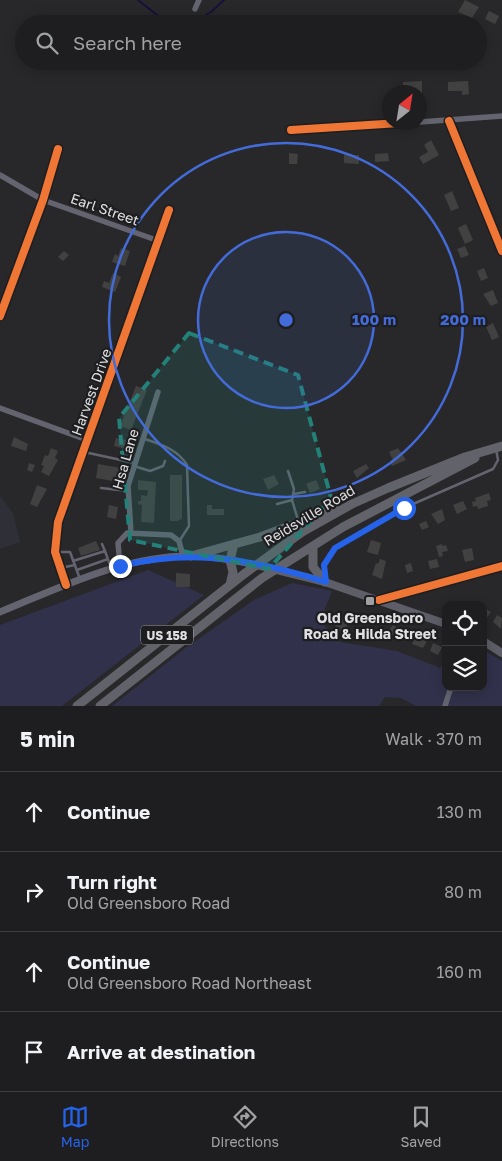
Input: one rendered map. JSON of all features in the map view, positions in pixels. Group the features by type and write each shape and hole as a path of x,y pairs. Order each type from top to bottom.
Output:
{"highway":[{"name":"Reidsville Road","path":"77,706 230,585 302,532 352,504 465,458 499,448"},
{"name":"Reidsville Road","path":"100,706 277,569 375,509 467,463 479,455"},
{"path":"187,556 234,544 352,504"},
{"path":"230,585 233,572 230,560 234,544"},
{"path":"313,546 313,566 326,582"}],"main road":[{"path":"257,565 326,582 442,623"},
{"path":"487,644 502,653"}],"street":[{"path":"195,9 199,0"},
{"path":"427,122 502,116"},
{"path":"449,121 502,251"},
{"path":"291,130 382,124"},
{"path":"0,316 43,200 58,149"},
{"name":"Earl Street","path":"0,175 43,200 159,241"},
{"name":"Harvest Drive","path":"66,585 55,552 58,522 169,210"},
{"name":"Hsa Lane","path":"131,533 128,491 158,392"},
{"path":"0,408 87,440"},
{"path":"120,566 118,543 127,533 171,535 179,541 187,556"},
{"path":"0,612 80,579 120,566 187,556 230,560 257,565"},
{"path":"379,600 502,566"},
{"path":"445,706 450,691"}],"lane":[{"path":"143,438 171,448 182,457 187,465 190,526 179,541"},
{"path":"326,582 324,565 335,548 404,508 493,469 498,460 499,448"},
{"path":"82,451 135,465 150,471 163,466 165,461"},
{"path":"288,471 294,494 292,500 299,522"},
{"path":"101,488 128,491"},
{"path":"294,494 305,492"},
{"path":"277,504 292,500"},
{"path":"102,544 112,568"},
{"path":"73,561 105,551"},
{"path":"55,552 70,552 80,579"},
{"path":"77,570 108,559"},
{"path":"59,568 75,565"}],"highlighted area":[{"path":"189,333 298,375 331,498 269,569 130,540 119,418"}],"shaded area":[{"path":"0,496 13,513 20,542 0,549"},
{"path":"148,570 204,595 62,706 0,706 0,625"},
{"path":"292,583 332,591 320,621 340,642 397,651 440,668 442,664 442,691 487,691 487,652 502,661 502,706 416,706 401,698 385,697 379,706 112,706 187,647 254,600"}],"building":[{"path":"465,0 479,7 474,15 465,15 458,12"},
{"path":"489,11 499,16 495,24 487,20"},
{"path":"422,81 422,85 403,85 403,82"},
{"path":"468,81 469,94 462,95 462,91 448,91 448,82"},
{"path":"431,140 439,155 423,164 419,157 428,152 424,145"},
{"path":"289,153 298,154 297,164 289,164"},
{"path":"388,153 389,161 375,162 375,154"},
{"path":"344,155 359,155 359,164 344,163"},
{"path":"452,191 459,208 451,211 444,195"},
{"path":"466,224 473,240 465,244 458,228"},
{"path":"465,246 469,255 461,258 457,249"},
{"path":"121,248 130,251 125,266 112,262 115,254 118,256"},
{"path":"64,251 69,255 63,261 58,257"},
{"path":"484,268 488,278 481,281 477,271"},
{"path":"113,273 121,277 115,292 102,287 104,281 109,283"},
{"path":"493,290 498,303 491,306 483,294"},
{"path":"493,323 499,337 492,340 486,327"},
{"path":"136,386 147,390 131,430 120,426"},
{"path":"14,437 28,444 26,451 11,446"},
{"path":"116,438 132,441 130,450 114,446"},
{"path":"51,448 58,451 55,458 58,460 49,476 41,472 44,466 41,465 45,455 48,456"},
{"path":"398,448 406,460 392,466 390,461 393,460 389,452"},
{"path":"29,463 35,465 32,472 27,470"},
{"path":"98,464 126,469 123,483 96,478"},
{"path":"366,464 369,468 357,478 353,471"},
{"path":"170,475 182,475 182,519 177,521 170,521"},
{"path":"274,475 279,484 268,490 263,479"},
{"path":"138,480 156,482 154,523 141,522 142,505 138,504 138,501 141,501 141,495 147,496 148,490 138,490"},
{"path":"316,480 320,489 310,493 306,484"},
{"path":"37,485 47,489 37,507 30,504"},
{"path":"489,493 491,500 487,501 488,506 478,509 477,506 473,507 472,502 476,501 475,498"},
{"path":"463,501 467,509 457,514 453,505"},
{"path":"109,505 118,507 116,519 107,517"},
{"path":"207,505 212,505 212,509 224,509 224,515 207,515"},
{"path":"442,509 445,520 438,524 431,514"},
{"path":"426,521 429,527 422,530 419,524"},
{"path":"371,540 381,543 378,555 367,552"},
{"path":"96,541 100,550 81,556 78,548"},
{"path":"442,544 442,546 446,545 448,551 442,552 443,556 439,557 436,546"},
{"path":"472,548 474,560 465,562 462,550"},
{"path":"380,559 386,561 382,579 372,575 376,563 378,564"},
{"path":"437,559 439,567 430,569 428,561"},
{"path":"411,563 413,571 407,573 405,565"},
{"path":"176,573 190,574 190,587 176,587"},
{"path":"487,610 491,612 487,618"},
{"path":"497,615 502,618 501,629 493,622"},
{"path":"339,617 349,622 344,631 341,629 339,633 336,631 338,628 335,626"},
{"path":"393,625 401,630 397,638 387,633"},
{"path":"416,636 427,641 423,648 412,644"},
{"path":"433,643 442,647 438,655 430,651"}],"waterway":[{"path":"138,0 157,15"},
{"path":"206,15 224,0"}],"cycle path":[{"path":"449,121 502,251"},
{"path":"291,130 382,124"},
{"path":"0,316 43,200 58,149"},
{"path":"66,585 55,552 58,522 169,210"},
{"path":"379,600 502,566"}],"place":[{"name":"Old Greensboro Road & Hilda Street","path":"370,601"}],"route":[{"path":"120,566 155,559 200,556 277,569 326,582 324,565 335,548 349,538 365,531 404,508"}]}
